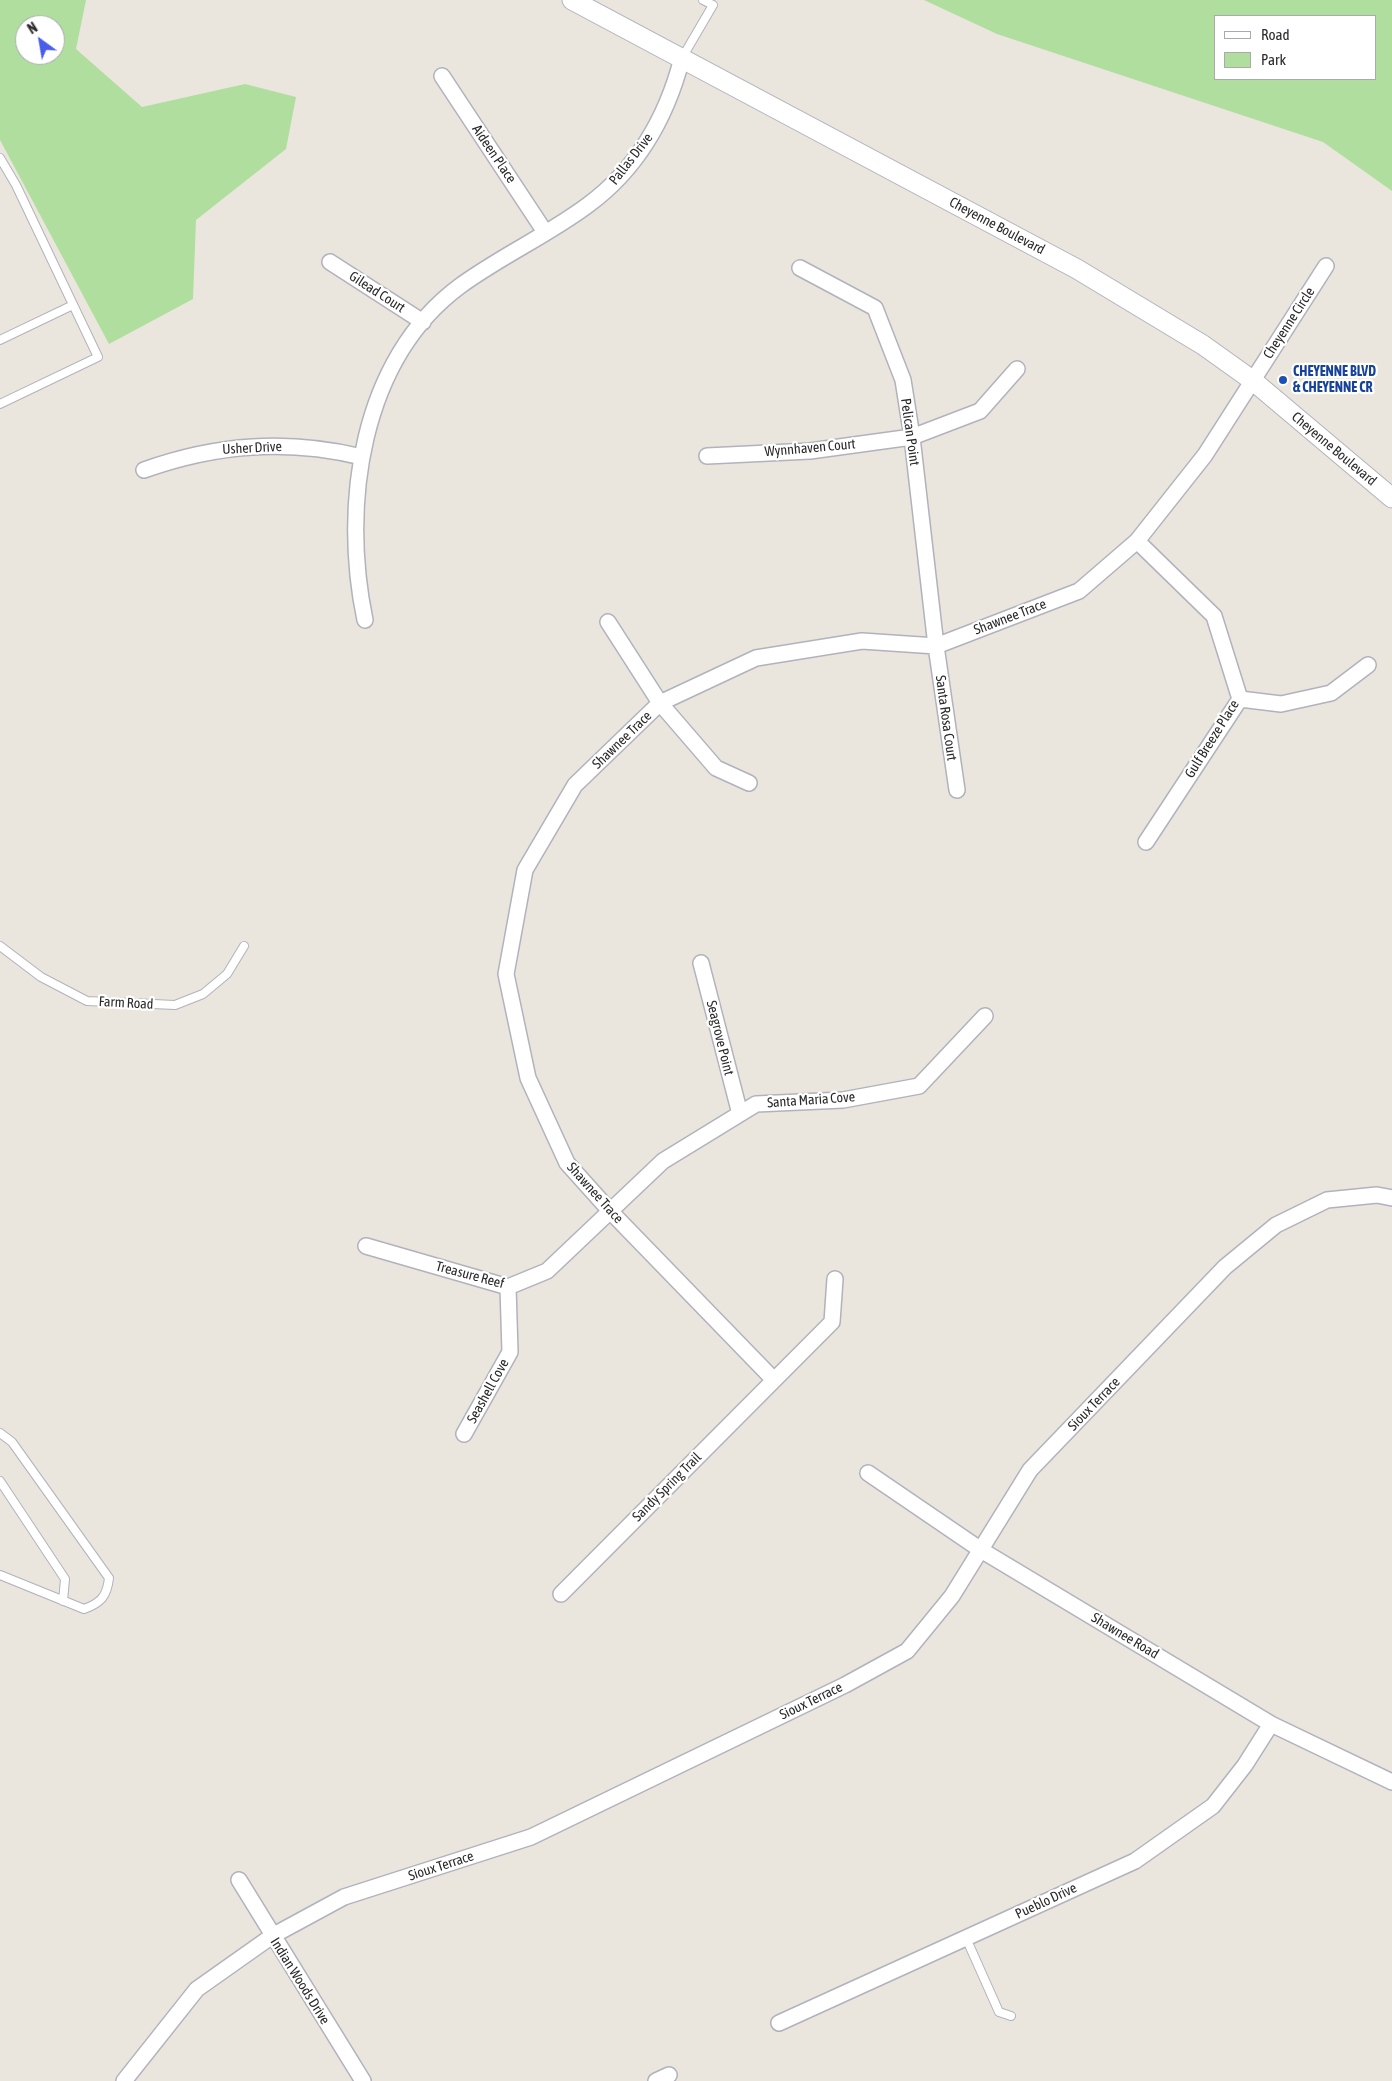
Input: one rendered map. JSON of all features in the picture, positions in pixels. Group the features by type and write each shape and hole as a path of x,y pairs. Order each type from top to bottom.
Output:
{"street":[{"name":"Cheyenne Boulevard","path":"572,0 1077,269 1203,345 1252,380 1392,498"},
{"name":"Pallas Drive","path":"365,620 357,543 357,505 362,457 370,421 385,380 399,355 423,322 461,285 588,205 624,172 656,126 672,90 682,58"},
{"name":"Aideen Place","path":"442,76 545,232"},
{"name":"Gilead Court","path":"330,262 423,322"},
{"name":"Cheyenne Circle","path":"1252,380 1326,266"},
{"name":"Pelican Point","path":"800,268 875,308 903,380 912,437 936,646"},
{"name":"Wynnhaven Court","path":"707,456 810,451 912,437 980,411 1017,369"},
{"name":"Shawnee Trace","path":"774,1380 611,1212 567,1163 528,1078 506,974 525,870 575,785 660,703 756,658 862,641 936,646 1080,591 1137,541 1205,455 1252,380"},
{"name":"Usher Drive","path":"144,470 204,452 270,445 309,447 362,457"},
{"name":"Gulf Breeze Place","path":"1137,541 1214,616 1240,699 1146,842"},
{"path":"608,622 660,703 716,768 749,783"},
{"name":"Santa Rosa Court","path":"936,646 957,790"},
{"path":"1240,699 1281,704 1331,693 1368,665"},
{"name":"Seagrove Point","path":"701,963 740,1114"},
{"name":"Santa Maria Cove","path":"611,1212 663,1162 756,1104 843,1100 919,1086 985,1016"},
{"name":"Sioux Terrace","path":"124,2081 197,1989 272,1936 344,1897 531,1837 845,1685 907,1651 952,1596 1030,1470 1225,1267 1276,1225 1327,1200 1377,1195 1392,1198"},
{"name":"Treasure Reef","path":"366,1246 508,1287 548,1271 611,1212"},
{"name":"Sandy Spring Trail","path":"561,1594 832,1322 835,1279"},
{"name":"Seashell Cove","path":"464,1434 510,1352 508,1287"},
{"name":"Shawnee Road","path":"868,1473 981,1550 1271,1724 1392,1782"},
{"name":"Pueblo Drive","path":"779,2023 1135,1861 1213,1806 1245,1766 1271,1724"},
{"name":"Indian Woods Drive","path":"239,1880 363,2081"}],"lane":[{"path":"682,58 714,2 703,0"},
{"path":"0,158 16,185 98,357 0,404"},
{"path":"0,340 73,305"},
{"name":"Farm Road","path":"0,946 41,977 87,1001 175,1005 203,994 227,974 244,946"},
{"path":"0,1433 12,1442 109,1578 108,1593 97,1605 84,1609 0,1574"},
{"path":"0,1481 65,1579 63,1601"},
{"path":"966,1938 999,2012 1011,2016"}],"green space":[{"path":"0,0 86,0 76,49 142,107 245,84 296,97 286,149 196,220 193,299 109,344 0,140"},
{"path":"924,0 1392,0 1392,191 1323,142 997,34"}],"place":[{"name":"CHEYENNE BLVD & CHEYENNE CR","path":"1283,380"}]}
